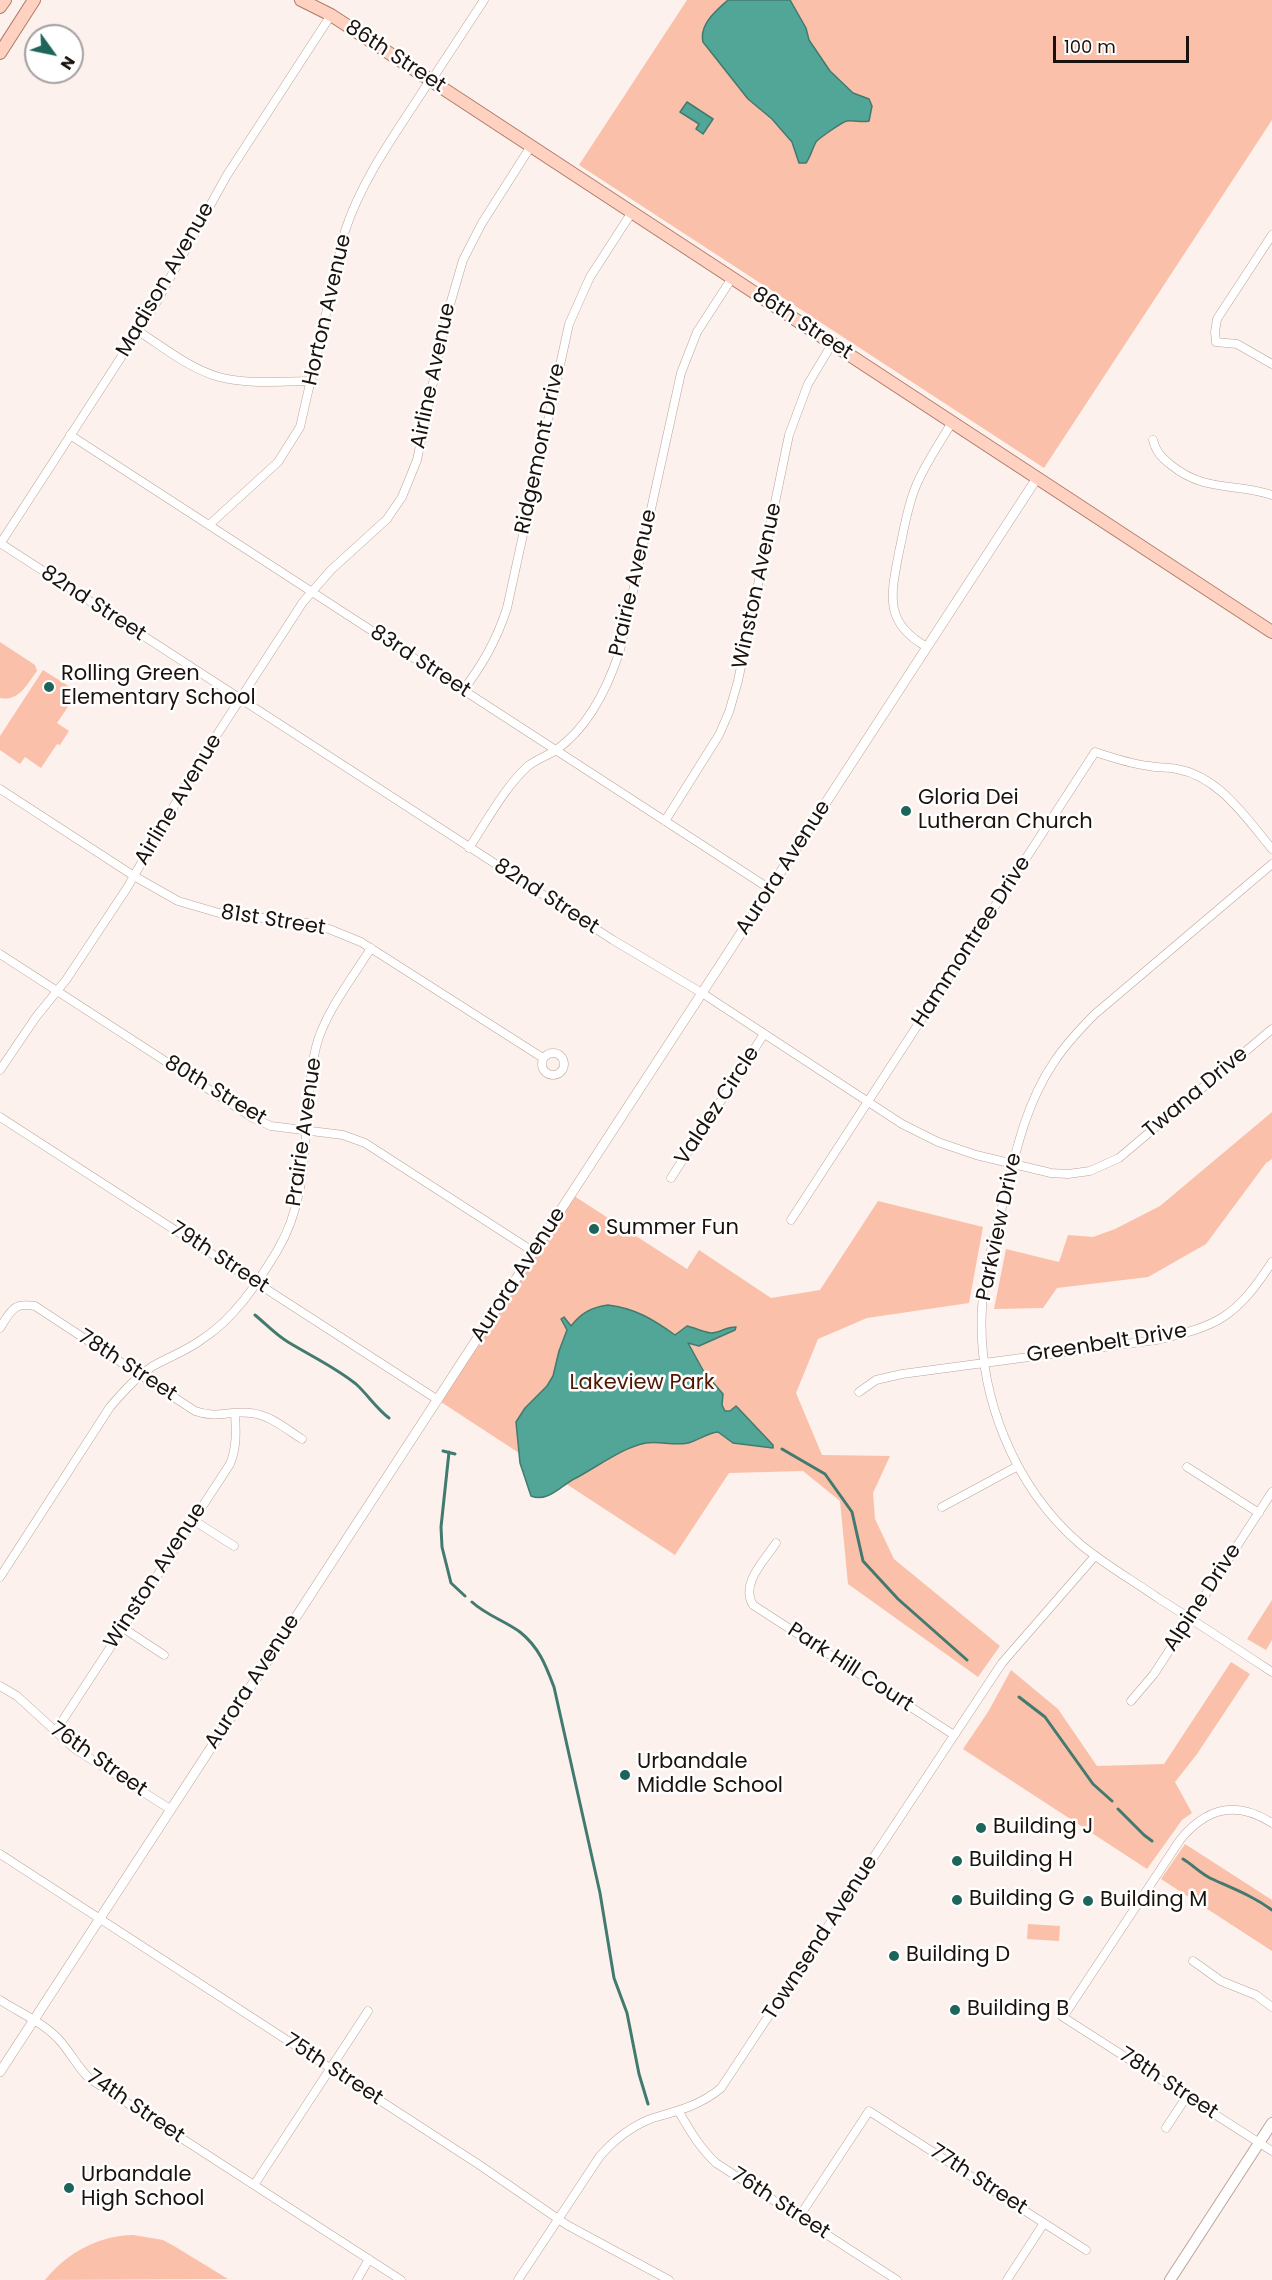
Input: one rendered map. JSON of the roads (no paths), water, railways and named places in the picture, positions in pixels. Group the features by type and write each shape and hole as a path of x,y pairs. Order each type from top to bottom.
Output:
{"main road":[{"path":"0,7 5,0"},
{"path":"0,52 34,0"},
{"name":"86th Street","path":"301,0 331,15 1037,478 1271,628"},
{"name":"86th Street","path":"315,0 331,15"},
{"path":"1170,2280 1272,2123"}],"street":[{"name":"Horton Avenue","path":"209,525 287,451 300,427 345,231 352,211 371,173 484,0"},
{"name":"Madison Avenue","path":"0,543 138,331 227,175 331,15"},
{"name":"Airline Avenue","path":"0,1070 134,876 176,800 311,592 387,519 402,497 417,460 447,315 463,260 482,223 531,146"},
{"name":"Ridgemont Drive","path":"463,690 491,649 507,608 569,324 590,277 632,212"},
{"path":"1272,235 1217,320 1216,342 1237,344 1272,364"},
{"name":"Prairie Avenue","path":"469,848 512,783 529,765 556,750 586,720 606,687 614,669 681,373 697,332 732,278"},
{"path":"138,331 184,361 219,377 246,381 312,381"},
{"name":"Winston Avenue","path":"665,821 707,756 729,712 738,681 789,435 808,384 832,344"},
{"path":"927,647 908,634 900,624 893,603 892,581 906,517 917,484 952,422"},
{"name":"83rd Street","path":"70,435 770,889"},
{"path":"1153,440 1160,457 1179,472 1196,481 1272,495"},
{"name":"Aurora Avenue","path":"0,2072 1037,478"},
{"name":"82nd Street","path":"0,543 469,848 613,940 702,993 902,1124 938,1142 976,1155 1051,1173 1068,1174 1090,1171 1119,1158"},
{"name":"Hammontree Drive","path":"791,1220 1095,752 1149,766 1178,769 1197,776 1216,787 1232,802 1272,849"},
{"name":"81st Street","path":"0,789 134,876 159,891 198,908 219,913 308,923 329,929 371,948 543,1058"},
{"name":"Parkview Drive","path":"1272,864 1095,1014 1069,1041 1039,1087 1028,1112 1013,1163 985,1277 982,1320 986,1362 999,1424 1018,1466 1040,1501 1059,1523 1095,1556 1272,1672"},
{"name":"Prairie Avenue","path":"0,1577 110,1407 141,1375 202,1340 217,1328 243,1301 278,1250 296,1210 304,1166 311,1074 317,1045 328,1018 371,948"},
{"name":"80th Street","path":"0,954 253,1118 271,1126 343,1135 365,1143 534,1252"},
{"name":"Twana Drive","path":"1119,1158 1272,1029"},
{"name":"Valdez Circle","path":"671,1178 764,1034"},
{"name":"79th Street","path":"0,1117 438,1400"},
{"name":"Greenbelt Drive","path":"859,1392 876,1380 902,1374 1156,1340 1203,1328 1223,1318 1242,1304 1272,1262"},
{"name":"78th Street","path":"0,1328 9,1312 16,1306 35,1306 195,1411 207,1415 235,1413 262,1415 302,1438"},
{"name":"Winston Avenue","path":"55,1732 234,1454 235,1413"},
{"path":"942,1507 1018,1466"},
{"path":"1187,1467 1258,1513"},
{"name":"Alpine Drive","path":"1131,1701 1154,1674 1272,1492"},
{"path":"193,1520 234,1546"},
{"name":"Park Hill Court","path":"776,1543 750,1582 749,1598 753,1605 954,1735"},
{"name":"Townsend Avenue","path":"518,2280 600,2156 613,2141 643,2123 679,2112 711,2097 730,2076 1009,1653 1095,1556"},
{"path":"123,1628 164,1656"},
{"name":"76th Street","path":"0,1686 16,1696 75,1749 170,1809"},
{"name":"78th Street","path":"1272,1823 1252,1812 1227,1810 1203,1817 1192,1825 1063,2017 1272,2151"},
{"name":"75th Street","path":"0,1854 558,2218 669,2280"},
{"path":"1193,1961 1221,1981 1256,1995 1272,2007"},
{"name":"74th Street","path":"0,2000 52,2033 62,2043 78,2068 90,2079 401,2280"},
{"path":"254,2185 368,2011"},
{"path":"1166,2128 1187,2096"},
{"name":"77th Street","path":"799,2217 869,2111 1086,2250"},
{"name":"76th Street","path":"679,2112 703,2151 717,2163 897,2280"},
{"path":"1007,2280 1044,2223"},
{"path":"357,2280 369,2259"}],"water":[{"path":"728,0 790,0 806,28 809,40 830,71 853,93 869,99 872,106 869,121 847,121 840,124 816,142 806,163 799,163 792,142 772,119 748,99 703,42 702,35 706,24"},
{"path":"687,102 713,119 703,134 696,129 699,124 680,112"},
{"path":"608,1305 644,1316 675,1335 687,1326 711,1333 736,1327 735,1330 699,1346 688,1343 704,1372 723,1394 722,1405 725,1411 730,1411 736,1406 773,1445 773,1448 733,1443 718,1432 688,1443 646,1443 619,1453 549,1495 537,1498 531,1496 520,1463 516,1422 553,1376 567,1330 561,1319 564,1317 571,1326 587,1311"}],"waterway":[{"path":"255,1315 275,1333 356,1384 389,1418"},
{"path":"782,1449 825,1474 852,1512 863,1561 898,1599 967,1660"},
{"path":"443,1451 455,1454"},
{"path":"449,1452 441,1527 442,1547 451,1583 465,1596"},
{"path":"472,1602 527,1638 541,1657 554,1687 600,1893 614,1978 627,2013 639,2074 648,2104"},
{"path":"1019,1697 1045,1717 1093,1784 1112,1801"},
{"path":"1118,1809 1152,1841"},
{"path":"1183,1859 1208,1877 1250,1896 1272,1910"}],"place":[{"name":"Rolling Green Elementary School","path":"49,687"},
{"name":"Gloria Dei Lutheran Church","path":"906,811"},
{"name":"Summer Fun","path":"594,1229"},
{"name":"Urbandale Middle School","path":"625,1775"},
{"name":"Building J","path":"981,1828"},
{"name":"Building H","path":"957,1861"},
{"name":"Building G","path":"957,1900"},
{"name":"Building M","path":"1088,1901"},
{"name":"Building D","path":"894,1956"},
{"name":"Building B","path":"955,2010"},
{"name":"Urbandale High School","path":"69,2188"}],"park label":[{"name":"Lakeview Park","path":"642,1384"}]}
